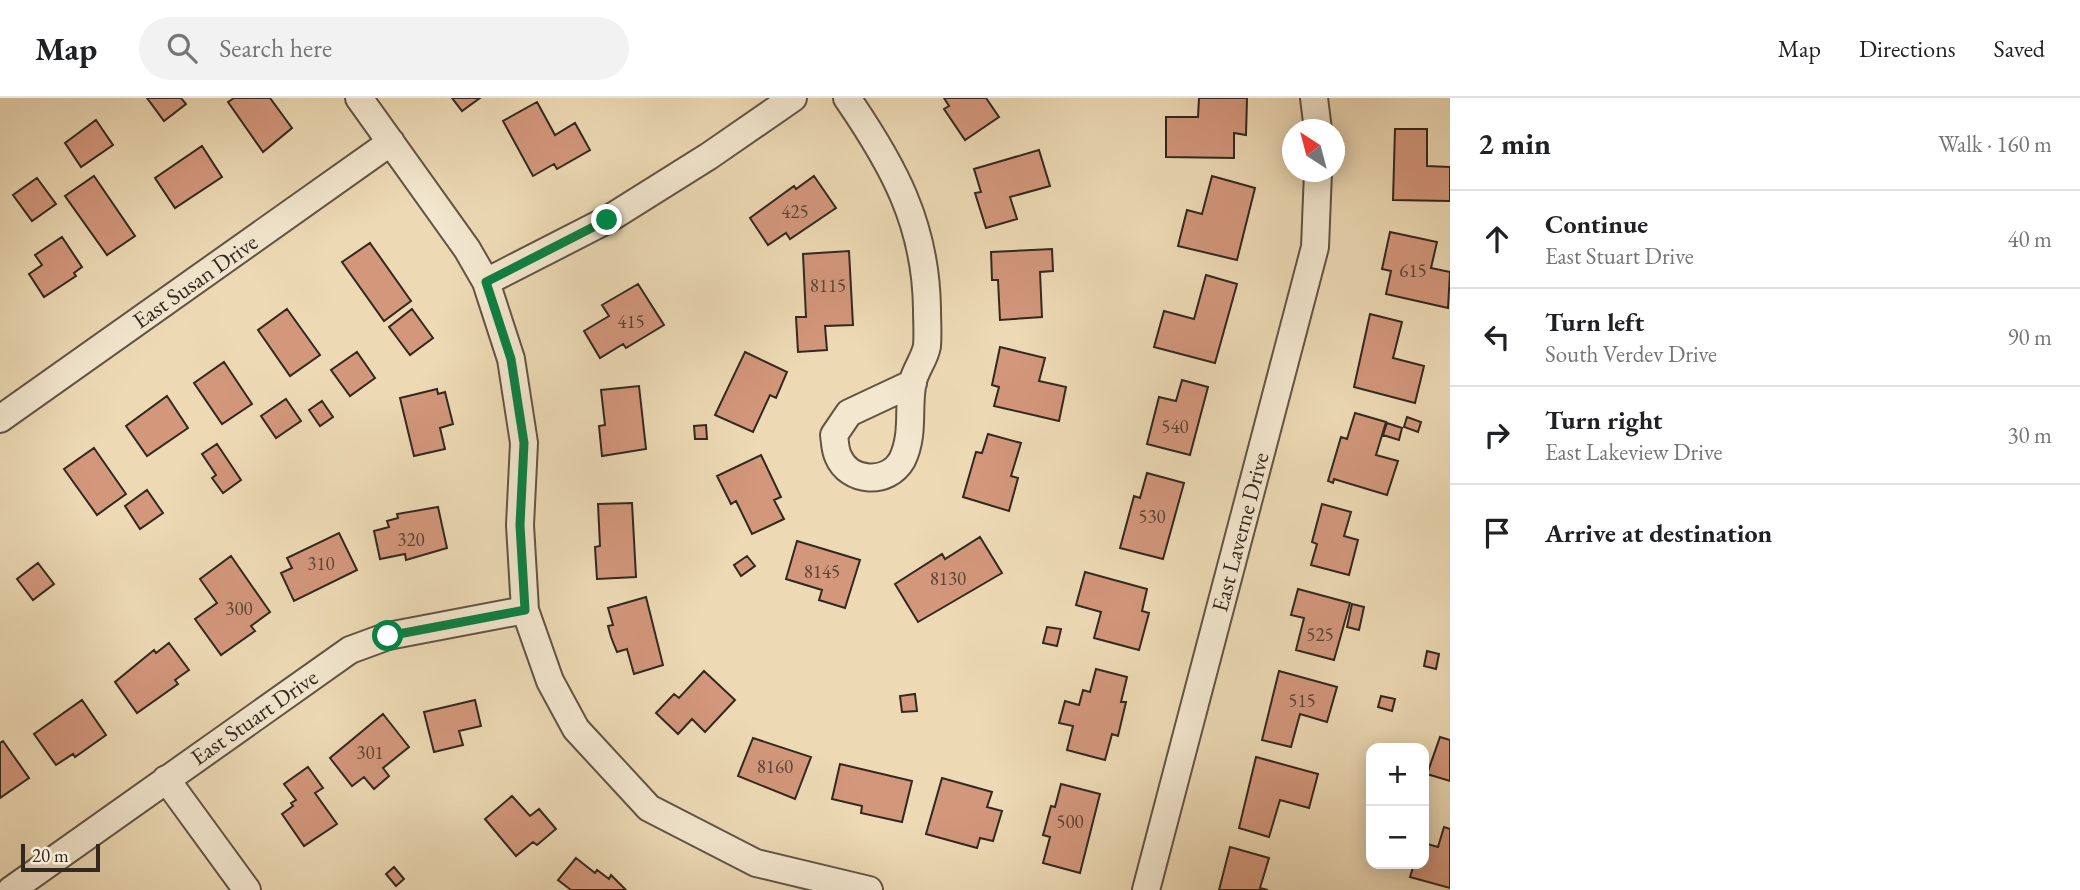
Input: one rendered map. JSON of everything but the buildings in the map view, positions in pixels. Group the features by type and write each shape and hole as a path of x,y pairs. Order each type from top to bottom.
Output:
{"street":[{"path":"359,98 467,249 486,282 511,359 524,443 520,525 525,610 550,681 576,729 649,808 757,863 869,890"},
{"path":"486,282 607,220 709,156 793,98"},
{"path":"847,98 883,150 914,216 926,282 927,347 913,383"},
{"path":"1314,98 1317,119"},
{"name":"East Susan Drive","path":"0,419 391,142"},
{"name":"East Laverne Drive","path":"1146,890 1315,247 1318,182"},
{"name":"East Stuart Drive","path":"11,890 350,650 388,636 525,610"},
{"path":"166,779 247,890"}],"route":[{"path":"388,636 525,610 520,525 524,443 511,359 486,282 607,220"}]}
